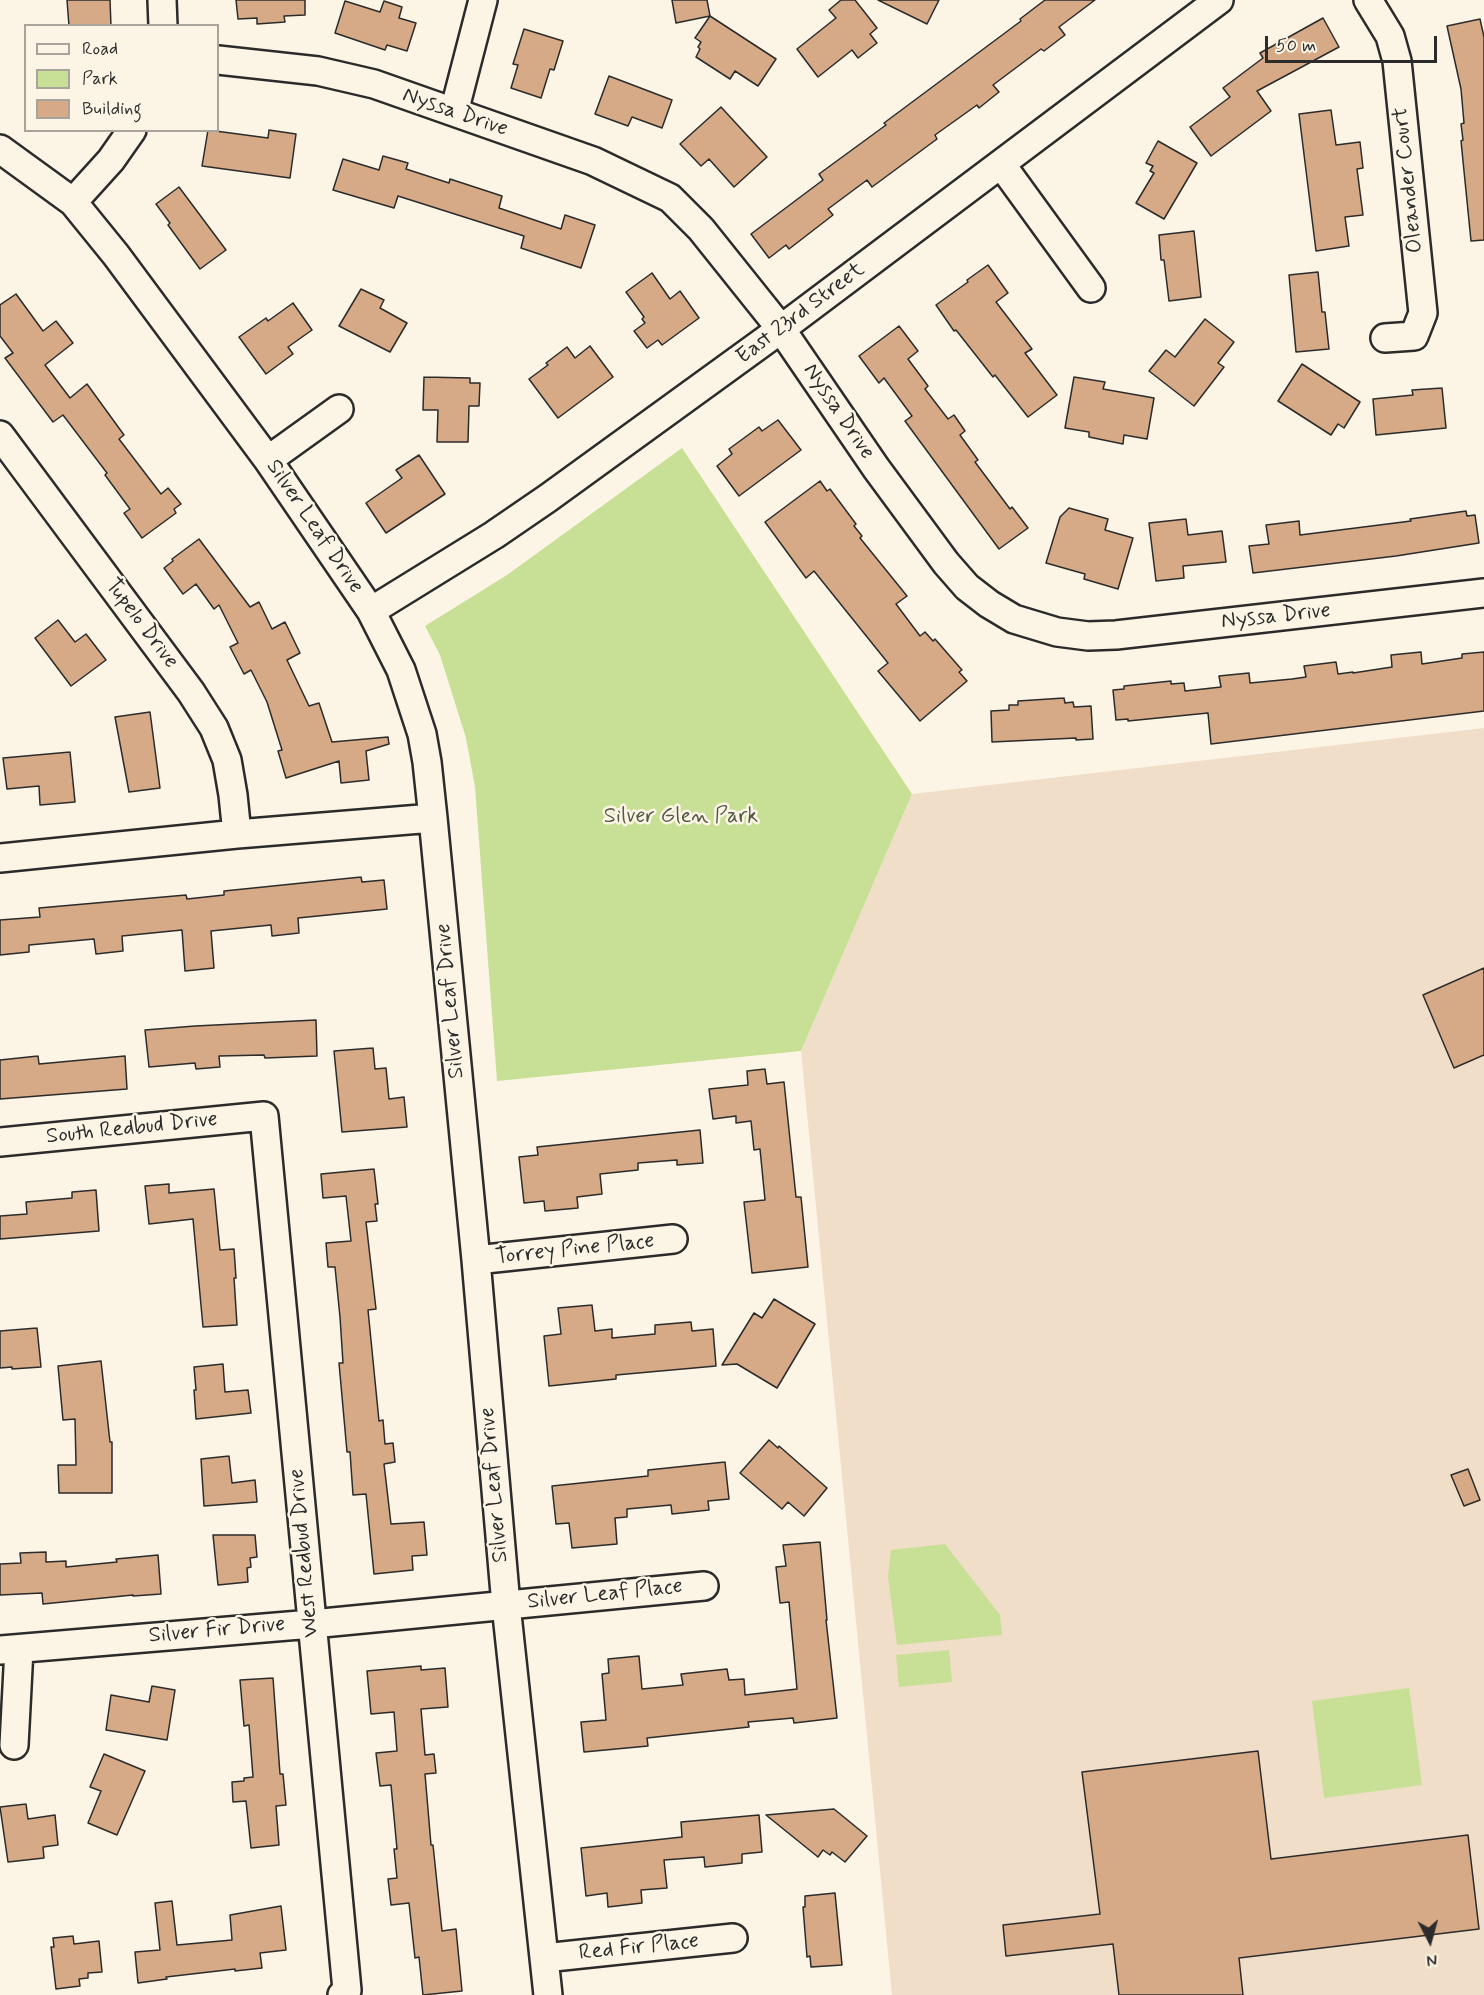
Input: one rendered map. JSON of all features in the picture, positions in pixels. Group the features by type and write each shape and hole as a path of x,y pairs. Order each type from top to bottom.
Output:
{"street":[{"path":"162,0 163,24"},
{"path":"454,112 483,0"},
{"name":"East 23rd Street","path":"371,610 494,535 548,498 781,329 1219,0"},
{"name":"Oleander Court","path":"1368,0 1390,36 1397,61 1423,313 1414,336 1385,338"},
{"name":"Nyssa Drive","path":"219,60 318,71 374,84 593,161 670,198 701,229 781,329 876,468 946,563 967,587 1014,619 1057,632 1088,636 1116,635 1484,593"},
{"path":"73,202 111,160 131,132"},
{"name":"Silver Leaf Drive","path":"0,149 73,202 116,255 268,460 371,610 401,670 422,734 428,762 476,1260 506,1605 548,1995"},
{"path":"1001,164 1091,288"},
{"path":"268,460 339,409"},
{"name":"Tupelo Drive","path":"0,435 191,692 214,728 227,760 237,834"},
{"path":"0,858 237,834 433,818"},
{"name":"South Redbud Drive","path":"0,1142 264,1116"},
{"name":"West Redbud Drive","path":"264,1116 345,1992"},
{"name":"Torrey Pine Place","path":"476,1260 673,1239"},
{"name":"Silver Leaf Place","path":"506,1605 704,1586"},
{"name":"Silver Fir Drive","path":"10,1649 506,1605"},
{"path":"10,1649 14,1745"},
{"name":"Red Fir Place","path":"544,1958 733,1938"}],"shaded area":[{"path":"1484,728 1484,1995 892,1995 801,1051 912,794"}],"green space":[{"name":"Silver Glen Park","path":"682,448 912,794 801,1051 497,1081 475,787 466,738 440,655 425,626 507,575"},
{"path":"945,1544 1000,1615 1002,1635 897,1645 888,1577 891,1550"},
{"path":"949,1650 952,1682 899,1687 896,1655"},
{"path":"1409,1688 1422,1785 1324,1798 1312,1701"}],"building":[{"path":"67,0 110,0 111,24 69,24"},
{"path":"236,0 305,0 305,15 284,16 285,22 257,24 257,18 238,19"},
{"path":"672,0 707,0 710,16 676,23"},
{"path":"841,0 855,0 877,28 870,34 877,43 858,58 852,50 818,77 797,49 836,18 829,10"},
{"path":"878,0 939,0 927,24"},
{"path":"1045,0 1095,0 1059,27 1065,35 1044,51 1041,49 993,85 999,92 979,108 977,105 935,135 937,139 872,187 867,180 828,209 833,215 789,249 786,245 769,258 751,234 823,180 819,174 886,125 884,123 1021,21 1020,19"},
{"path":"345,1 380,12 384,1 402,7 399,18 416,23 407,51 387,45 385,50 335,33"},
{"path":"710,16 776,59 758,86 735,71 730,79 696,57 701,42 695,38"},
{"path":"1323,18 1339,47 1257,91 1271,111 1211,156 1190,127 1230,97 1223,88 1263,58 1260,53"},
{"path":"1480,19 1484,37 1484,240 1471,241 1461,141 1463,140 1461,124 1464,123 1461,89 1447,26"},
{"path":"524,29 563,41 554,70 550,69 541,98 511,88 518,65 513,64"},
{"path":"609,76 672,100 662,128 632,117 628,126 595,114"},
{"path":"721,107 767,157 734,187 709,159 701,166 680,144"},
{"path":"1331,110 1336,145 1360,142 1363,168 1357,169 1363,215 1345,217 1349,246 1316,251 1299,114"},
{"path":"269,130 296,134 290,178 202,166 208,132 268,138"},
{"path":"1158,141 1197,163 1164,219 1136,203 1154,173 1150,171 1153,166 1146,163"},
{"path":"383,156 408,163 406,169 449,183 450,179 502,196 499,208 561,229 565,215 595,225 581,268 521,248 524,236 398,196 394,208 333,190 343,159 379,170"},
{"path":"179,187 226,250 200,269 168,225 170,223 156,204"},
{"path":"1194,231 1201,297 1169,301 1159,235"},
{"path":"988,265 1008,293 996,302 1032,349 1025,353 1057,395 1028,417 995,375 993,377 956,330 954,331 936,305"},
{"path":"1318,272 1329,349 1296,352 1289,275"},
{"path":"652,273 670,299 680,291 699,318 662,345 658,340 647,348 634,331 645,323 642,319 644,317 626,292"},
{"path":"361,289 384,300 380,308 407,323 390,352 339,326"},
{"path":"16,294 43,331 56,321 73,343 45,365 70,398 87,384 124,435 119,439 161,494 168,488 181,504 174,509 176,513 142,538 124,513 130,509 105,475 107,473 63,415 53,422 5,358 13,353 0,336 0,305"},
{"path":"293,303 312,330 288,347 293,354 266,374 239,337 266,318 268,321"},
{"path":"1205,319 1234,342 1218,363 1224,367 1194,406 1149,371 1166,350 1175,357"},
{"path":"899,326 918,351 908,359 928,386 925,389 948,419 954,415 965,431 960,435 978,460 975,462 1010,509 1012,507 1028,528 999,549 905,421 912,416 884,378 879,383 859,356"},
{"path":"590,346 613,377 558,418 529,379 567,347 575,358"},
{"path":"1302,364 1360,402 1344,428 1338,424 1331,435 1278,401"},
{"path":"424,377 470,378 470,383 480,383 479,406 469,406 468,442 437,442 438,410 423,410"},
{"path":"1074,377 1105,382 1103,389 1154,398 1147,439 1124,435 1123,444 1089,437 1089,432 1065,428"},
{"path":"1442,388 1446,428 1376,435 1373,399 1413,395 1412,390"},
{"path":"778,420 801,450 739,496 717,466 732,454 729,449 759,427 762,431"},
{"path":"419,455 445,494 386,533 366,503 402,478 396,470"},
{"path":"820,481 827,491 830,489 856,524 854,526 862,536 860,538 907,596 896,604 920,636 925,632 933,641 935,639 962,670 959,672 967,681 920,721 878,671 888,663 814,571 806,578 765,522"},
{"path":"1069,508 1108,519 1105,530 1133,538 1118,589 1084,579 1085,574 1046,563 1060,517"},
{"path":"1466,511 1467,516 1475,515 1479,543 1396,556 1253,573 1249,546 1269,544 1266,525 1299,521 1300,535 1411,521 1410,519"},
{"path":"1186,519 1188,535 1222,531 1226,562 1183,566 1184,578 1156,581 1149,523"},
{"path":"199,539 250,607 259,602 272,629 285,622 300,653 287,660 309,706 319,703 332,742 388,737 389,744 366,751 369,780 341,783 339,761 286,778 278,751 282,750 267,702 251,670 244,674 230,647 238,643 219,605 214,609 196,584 183,594 164,568 173,561 172,559"},
{"path":"58,620 75,642 86,634 106,660 71,686 35,638"},
{"path":"1421,652 1422,664 1462,658 1462,654 1484,652 1484,711 1211,744 1208,713 1128,721 1128,719 1116,720 1113,690 1124,689 1124,686 1171,681 1171,684 1184,683 1185,691 1221,687 1219,676 1249,673 1250,683 1292,679 1306,677 1304,666 1336,662 1338,674 1353,673 1392,667 1391,655"},
{"path":"1064,698 1065,703 1073,702 1074,707 1091,706 1093,739 992,742 991,711 1009,710 1009,705 1018,705 1018,701"},
{"path":"150,712 160,788 129,792 115,717"},
{"path":"70,752 75,802 40,805 39,786 7,789 3,758"},
{"path":"361,877 362,882 384,880 387,909 298,918 299,933 272,936 271,925 211,931 214,968 185,971 182,930 122,936 123,951 96,954 94,939 29,945 29,952 0,955 0,920 40,917 39,908 186,895 187,899 224,895 224,891"},
{"path":"1484,968 1484,1055 1454,1068 1423,995"},
{"path":"316,1020 317,1056 265,1058 264,1055 219,1056 220,1067 196,1069 195,1063 149,1067 145,1030"},
{"path":"373,1048 375,1069 386,1068 389,1099 404,1097 407,1127 342,1132 334,1051"},
{"path":"38,1056 39,1064 125,1056 127,1089 0,1099 0,1060"},
{"path":"765,1069 767,1084 784,1082 796,1197 801,1197 808,1267 752,1273 744,1202 765,1200 760,1149 754,1150 751,1121 736,1123 736,1116 713,1119 709,1089 748,1085 747,1071"},
{"path":"700,1130 703,1163 677,1165 677,1160 638,1163 638,1170 600,1174 602,1194 577,1197 578,1208 545,1211 544,1201 524,1203 519,1157 538,1155 537,1147"},
{"path":"374,1169 378,1204 375,1204 377,1221 366,1222 376,1309 368,1310 379,1421 383,1420 385,1444 393,1443 395,1462 384,1464 391,1524 424,1522 427,1555 412,1556 413,1570 374,1574 366,1494 353,1495 339,1363 343,1363 335,1267 328,1267 326,1243 351,1241 346,1196 323,1198 321,1174"},
{"path":"169,1184 169,1193 214,1189 220,1250 234,1249 237,1325 203,1327 193,1219 149,1224 145,1186"},
{"path":"96,1190 99,1231 0,1239 0,1216 27,1214 26,1202 72,1198 72,1192"},
{"path":"774,1299 815,1324 777,1388 737,1364 722,1365 754,1313 762,1318"},
{"path":"592,1305 595,1331 612,1329 612,1338 655,1334 655,1325 691,1322 692,1331 713,1329 716,1366 616,1375 616,1379 549,1386 544,1336 561,1334 558,1308"},
{"path":"37,1328 41,1367 0,1368 0,1331"},
{"path":"101,1361 110,1442 112,1442 112,1493 59,1493 58,1465 76,1465 75,1419 63,1420 58,1366"},
{"path":"223,1364 225,1392 248,1390 251,1413 196,1419 194,1367"},
{"path":"769,1440 827,1488 804,1516 788,1502 782,1509 740,1473"},
{"path":"229,1456 232,1483 255,1480 257,1502 204,1506 201,1459"},
{"path":"725,1462 729,1499 708,1501 709,1510 672,1514 671,1505 627,1509 627,1517 615,1518 617,1544 572,1548 569,1523 556,1524 552,1486 648,1476 648,1470"},
{"path":"1468,1469 1480,1500 1464,1506 1451,1475"},
{"path":"213,1535 255,1535 257,1557 250,1558 251,1567 247,1568 248,1582 218,1585"},
{"path":"820,1542 837,1718 794,1723 793,1718 748,1722 749,1727 647,1738 648,1746 584,1752 581,1722 606,1720 602,1674 609,1673 608,1659 639,1656 642,1689 683,1685 681,1674 727,1669 729,1680 744,1679 745,1695 797,1689 789,1602 780,1603 776,1567 786,1566 783,1545"},
{"path":"46,1552 46,1562 66,1561 66,1567 158,1555 161,1594 43,1604 42,1593 0,1595 0,1564 21,1563 20,1553"},
{"path":"421,1666 421,1670 445,1668 448,1707 421,1709 425,1755 434,1754 436,1773 425,1774 442,1931 456,1929 462,1991 423,1995 419,1957 415,1958 409,1903 391,1905 388,1879 397,1878 394,1849 397,1849 391,1785 380,1786 376,1753 397,1751 394,1712 371,1714 367,1671"},
{"path":"273,1678 280,1774 283,1774 286,1805 276,1806 279,1845 251,1848 246,1801 233,1802 232,1782 244,1781 244,1778 253,1777 249,1725 244,1726 240,1680"},
{"path":"152,1686 175,1690 167,1740 106,1730 111,1695 149,1702"},
{"path":"1258,1751 1271,1859 1468,1835 1479,1929 1239,1958 1243,1995 1119,1995 1113,1944 1006,1956 1003,1925 1100,1914 1082,1772"},
{"path":"104,1754 145,1771 117,1835 88,1823 101,1791 90,1787"},
{"path":"26,1804 28,1819 55,1815 58,1845 43,1847 44,1858 8,1862 0,1807"},
{"path":"834,1809 867,1836 845,1862 832,1852 830,1855 823,1850 818,1857 766,1815"},
{"path":"759,1815 762,1852 742,1854 742,1863 705,1867 704,1857 664,1860 667,1888 641,1890 642,1903 608,1907 607,1893 586,1896 581,1848 682,1837 681,1822"},
{"path":"835,1893 842,1965 811,1967 810,1956 807,1957 803,1907 805,1907 805,1896"},
{"path":"172,1901 177,1945 232,1940 230,1915 281,1906 286,1950 260,1953 262,1968 166,1977 167,1979 138,1983 135,1952 160,1950 155,1903"},
{"path":"73,1936 74,1944 99,1941 102,1972 88,1973 88,1978 79,1979 80,1986 56,1989 51,1947 54,1947 53,1938"}]}
